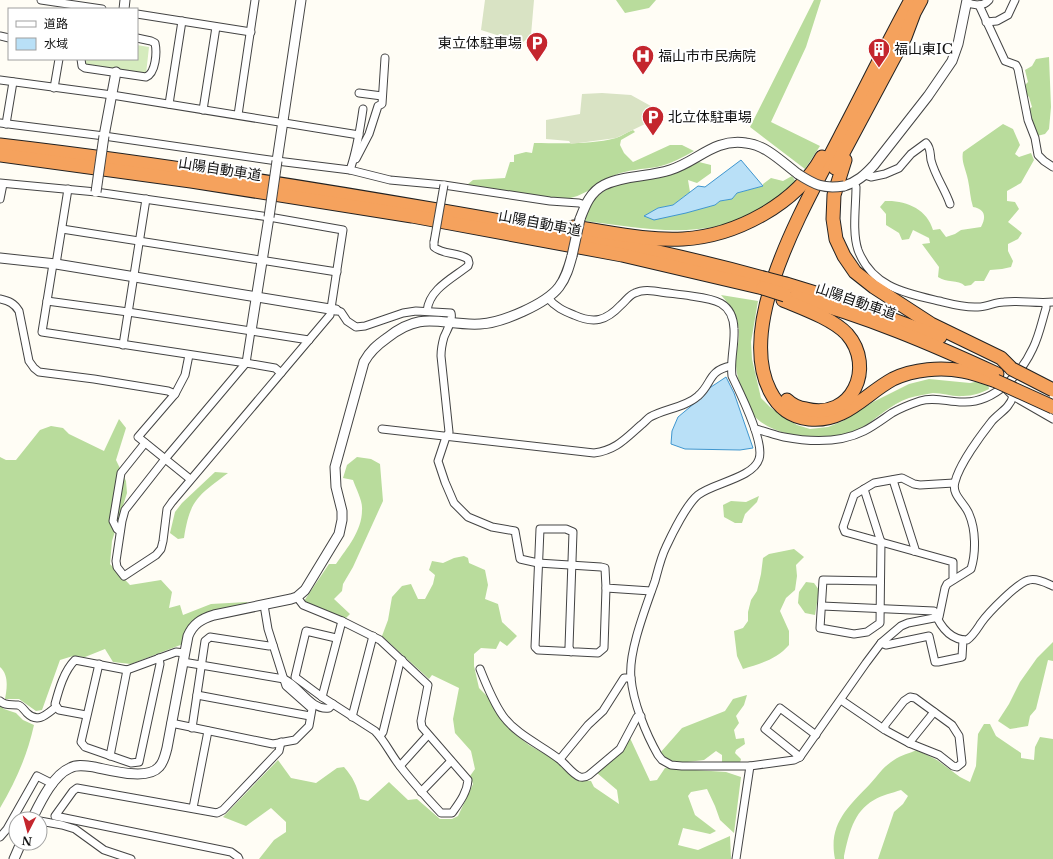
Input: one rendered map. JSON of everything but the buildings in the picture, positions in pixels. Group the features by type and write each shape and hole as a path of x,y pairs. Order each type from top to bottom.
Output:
{"highway":[{"path":"900,34 905,0"},
{"path":"900,34 911,0"},
{"path":"920,0 789,238 775,272 766,303 761,341 762,372 773,398 781,407 790,413 810,419 822,419 847,411 893,380 913,372 937,369 964,371 1000,381 1053,407"},
{"path":"900,34 925,0"},
{"path":"413,206 473,211 645,237 683,239 725,232 760,216 790,196 805,182 817,166 840,126 865,100"},
{"path":"764,287 785,293 838,327 846,333 857,350 860,366 857,385 849,397 837,406 828,410 810,410 790,403 782,396 773,378 768,349 769,330 772,307 782,274 865,100"},
{"path":"865,100 834,195 833,219 836,239 844,256 855,272 890,299 931,324 1001,358 1012,368"},
{"name":"山陽自動車道","path":"0,145 88,155 201,171 413,206 642,249 731,269 764,287"},
{"name":"山陽自動車道","path":"0,155 191,181 404,215 622,255 764,287"},
{"name":"山陽自動車道","path":"785,293 848,303 898,321 960,345 1012,368 1053,390"},
{"name":"山陽自動車道","path":"785,293 888,328 942,350 1000,381 1053,402"}],"street":[{"path":"41,0 67,6 90,8"},
{"path":"238,115 255,0"},
{"path":"0,199 1,184 96,192 269,217 343,230 337,272 334,309 172,502 167,509 164,541 161,549 156,555 124,576 117,567 120,531 125,510 165,459 246,363 269,217 301,0"},
{"path":"37,811 42,799 61,773 77,765 135,774 147,774 158,769 164,760 188,636 191,629 196,623 204,618 297,597 305,590 339,534 341,528 342,511 336,487 335,467 364,362 372,350 398,329 409,324 426,321 469,324 491,323 519,313 548,298 564,280 568,271 580,219 586,205 595,191 605,185 621,179 672,170 714,147 728,143 747,143 764,149 815,185 833,188 854,183 865,175 874,165 928,96 952,61 958,44 967,2 983,5 989,0"},
{"path":"986,22 997,21 1008,15 1015,0"},
{"path":"979,5 1005,61 1016,65 1018,69 1028,120 1038,155 1044,162 1053,167"},
{"path":"138,14 251,32"},
{"path":"169,104 182,21"},
{"path":"203,110 216,27"},
{"path":"81,60 82,66 85,68 146,77 150,75 152,71 156,49 155,43 138,38"},
{"path":"354,159 356,159 369,134 378,106 382,104 385,58"},
{"path":"54,88 59,60"},
{"path":"96,192 104,136 116,72"},
{"path":"0,80 112,95 359,135"},
{"path":"13,82 3,124 104,136 350,170 390,180 444,185 550,202 579,203 586,205"},
{"path":"359,93 382,96"},
{"path":"350,170 354,159 363,109"},
{"path":"865,175 871,177 885,174 899,168 911,154 926,143 930,147 934,169 946,192 950,204"},
{"path":"755,429 784,437 826,440 852,436 865,431 894,412 924,400 938,399 964,402 975,401 985,398 1000,381 1027,360 1034,347 1049,302 1004,302 979,307 959,306 907,293 886,285 877,278 869,269 858,250 855,233 856,187 854,183"},
{"path":"427,311 427,307 437,290 448,279 468,266 469,263 468,259 464,256 438,250 434,247 444,185"},
{"path":"68,190 42,332 246,363 275,368 281,373"},
{"path":"123,344 146,199"},
{"path":"62,229 337,272"},
{"path":"0,258 54,264 134,276 334,309 341,312 347,321 356,327 366,326 416,311 444,314 451,313 452,315 441,349 449,432 438,461 445,482 454,503 468,517 492,527 514,531 520,559 538,563 572,566 601,567 605,568 606,588 604,648 598,653 571,652 538,650 535,647 538,563 540,529 566,529 573,532 572,566 570,647 571,652"},
{"path":"548,298 559,308 589,320 600,320 606,318 618,309 630,296 640,291 654,291 712,299 724,305 732,317 734,335 731,366 732,376 755,429 759,445 759,459 754,466 744,473 703,491 690,503 666,548 633,651 631,678 641,716 658,755 662,760 671,765 718,767 750,766 794,760 800,757 881,644 901,626 908,623 939,617 947,584 971,569 973,562 974,536 970,516 956,494 954,484 969,454 992,422 1009,406 1012,402 1013,396"},
{"path":"0,299 9,301 16,306 19,311 29,360 34,368 39,372 109,381 168,391 175,394"},
{"path":"48,301 251,330 309,340"},
{"path":"189,355 185,375 175,394 138,437 190,480"},
{"path":"382,429 594,453 605,452 615,447 649,418 688,402 698,396 718,370 731,366"},
{"path":"1000,381 1013,396 1053,419"},
{"path":"120,531 117,529 113,521 121,473 145,443"},
{"path":"954,484 920,485 914,484 902,478 874,483 854,495 842,527 845,532 953,562 954,579"},
{"path":"893,480 915,549 914,551"},
{"path":"864,489 881,541 880,622 867,632 854,634 820,628 823,580 880,581"},
{"path":"822,606 934,611 944,629 963,640 968,640 982,622 1016,587 1024,582 1033,580 1043,581 1053,586"},
{"path":"606,588 652,591"},
{"path":"297,597 303,605 342,621 380,640 428,685 421,720 422,727 468,780 461,801 452,813 441,813 421,792 375,731 322,697 295,677 306,631 336,638"},
{"path":"172,724 273,744 295,740 309,726 312,709 286,686 268,630 264,605"},
{"path":"322,697 336,638 342,621"},
{"path":"352,717 373,636"},
{"path":"881,644 886,645 929,636 935,662 938,662 962,657 963,640"},
{"path":"192,728 206,641 210,637 269,646 273,645"},
{"path":"56,707 55,704 60,688 71,664 75,660 127,670 176,652 202,665 284,679 290,681 302,694 320,708 329,708 333,704"},
{"path":"99,664 81,742 85,748 131,763 139,762 160,664 159,658"},
{"path":"380,736 383,732 400,662 402,660"},
{"path":"480,669 493,697 507,721 524,735 560,759 580,777 585,778 620,749 637,717 641,716"},
{"path":"110,756 127,670"},
{"path":"560,759 588,725 603,711 624,678 631,678"},
{"path":"197,695 310,716"},
{"path":"841,700 885,730 909,743 939,755 953,766 957,767 962,763 959,736 952,725 915,698 910,697 904,701 885,725 885,730"},
{"path":"0,701 4,704 18,705 22,707 30,716 39,719 56,707"},
{"path":"56,707 58,710 86,715"},
{"path":"800,757 765,729 780,708 816,735"},
{"path":"909,743 934,712"},
{"path":"193,808 208,731"},
{"path":"400,766 428,735"},
{"path":"239,859 231,852 55,816 73,791 77,788 217,813 223,810 279,751 281,742"},
{"path":"421,792 451,761"},
{"path":"736,859 750,766"},
{"path":"0,837 7,829 36,776 53,784"},
{"path":"48,822 75,829 104,850 131,859"}],"green space":[{"path":"485,0 534,0 531,35 521,44 519,38 506,38 481,30"},
{"path":"616,0 656,0 649,8 625,13"},
{"path":"814,0 821,0 806,47 771,122 820,146 805,169 750,127"},
{"path":"138,45 149,47 146,74 84,65 84,60 138,60"},
{"path":"1049,57 1051,107 1049,129 1045,134 1037,136 1029,109 1032,107 1025,85 1028,82 1025,70 1032,66 1036,59"},
{"path":"602,93 631,95 658,110 658,116 616,138 571,144 569,141 546,139 546,120 580,114 582,94"},
{"path":"1003,124 1013,129 1020,145 1015,154 1019,157 1031,153 1034,160 1021,183 1007,191 1007,201 1015,202 1019,209 1008,222 1022,233 1018,239 1008,244 1008,251 1013,261 1011,267 990,270 984,281 975,281 971,285 965,286 959,282 941,279 938,277 939,267 922,244 930,243 929,238 913,230 909,239 902,240 899,233 886,225 886,214 880,207 885,201 893,201 915,207 926,216 933,230 940,229 946,237 961,230 981,227 984,220 984,214 977,208 973,207 963,162 963,152"},
{"path":"633,130 635,132 621,140 620,145 624,153 633,162 670,145 682,145 694,151 662,166 620,173 608,178 584,193 570,198 563,199 477,189 468,184 473,180 505,178 510,162 514,162 514,155 526,152 532,153 534,143 596,142 616,138"},
{"path":"699,162 711,165 711,173 697,183 688,180 690,192 673,205 658,208 645,216 672,216 715,205 720,201 732,199 737,193 763,186 763,184 771,178 783,181 792,176 796,182 760,210 733,222 713,227 692,230 649,229 585,221 588,210 593,201 610,188 627,182 669,175"},
{"path":"721,295 758,301 751,342 752,359 761,398 782,416 797,425 810,429 828,427 843,421 873,402 909,384 929,379 970,383 980,381 988,383 989,389 967,396 933,393 909,398 889,408 858,430 846,434 831,437 814,437 797,436 781,432 767,426 755,417 748,406 740,386 737,371 736,361 739,337 738,324 734,312"},
{"path":"119,419 126,428 116,460 126,481 127,493 112,541 110,564 130,585 161,580 172,592 169,608 180,605 183,615 211,604 247,602 248,605 199,617 188,626 183,644 131,664 113,662 105,649 85,657 73,656 60,660 42,710 36,711 19,699 5,699 7,686 6,678 0,667 0,457 6,460 16,460 40,430 51,426 63,428 69,434 104,451"},
{"path":"357,457 371,459 380,464 383,501 353,567 343,584 342,591 334,599 350,614 346,618 307,604 304,601 329,564 336,564 357,532 361,518 362,506 353,480 343,478 347,465"},
{"path":"215,472 228,473 202,493 189,515 184,538 178,539 170,533 175,512 182,503"},
{"path":"759,496 757,502 745,514 742,523 735,523 724,517 723,505 731,501 746,502"},
{"path":"794,549 804,557 796,565 797,576 795,590 786,598 780,611 789,631 789,645 774,657 762,663 743,669 737,656 734,631 743,628 748,621 748,612 751,600 757,591 763,558 769,554"},
{"path":"464,556 468,558 469,563 485,570 488,585 485,599 498,604 502,622 517,636 507,646 500,641 496,649 481,648 474,654 474,666 479,688 492,701 501,719 511,731 529,745 557,761 579,780 591,781 594,787 619,804 617,790 597,773 620,753 630,738 650,781 657,780 665,768 726,772 741,777 734,833 720,820 707,789 691,792 688,796 695,815 716,831 710,834 683,828 678,845 698,850 730,836 731,859 259,859 274,840 286,832 286,822 271,808 246,826 223,817 278,760 291,778 316,783 337,768 344,767 350,774 358,790 360,799 368,801 389,782 408,800 417,799 440,819 452,819 458,816 473,784 470,776 475,769 471,751 455,733 453,719 459,688 432,675 429,679 382,636 388,620 392,597 402,586 411,584 418,599 425,599 433,584 435,575 429,570 432,561 443,563 454,558"},
{"path":"806,582 814,583 819,590 815,615 805,613 798,603 799,592"},
{"path":"1053,642 1053,661 1048,660 1036,709 1030,716 1028,726 1010,729 998,721 1009,704 1020,682 1037,658"},
{"path":"747,695 744,705 736,716 739,723 734,730 736,739 744,738 745,744 736,750 735,753 741,759 740,763 722,764 722,755 716,751 704,760 679,763 667,759 660,753 682,728 725,711 733,699"},
{"path":"0,705 4,709 16,713 23,720 34,725 20,768 0,808"},
{"path":"984,724 990,724 996,736 1021,753 1021,758 1034,760 1035,747 1040,737 1053,739 1053,859 878,859 894,812 903,804 908,796 901,790 877,798 861,811 850,832 844,859 835,859 834,836 837,826 854,800 887,765 900,757 917,750 937,760 960,777 970,782 976,766 978,734"}],"water":[{"path":"741,160 763,186 737,193 732,199 720,201 715,205 686,213 654,220 644,216 658,208 673,205 698,186 705,187"},
{"path":"726,377 734,393 753,448 740,450 685,449 671,444 672,431 678,417 696,402 708,389"}],"place":[{"name":"東立体駐車場","path":"537,62"},
{"name":"福山東IC","path":"879,68"},
{"name":"福山市市民病院","path":"643,76"},
{"name":"北立体駐車場","path":"653,136"}]}
